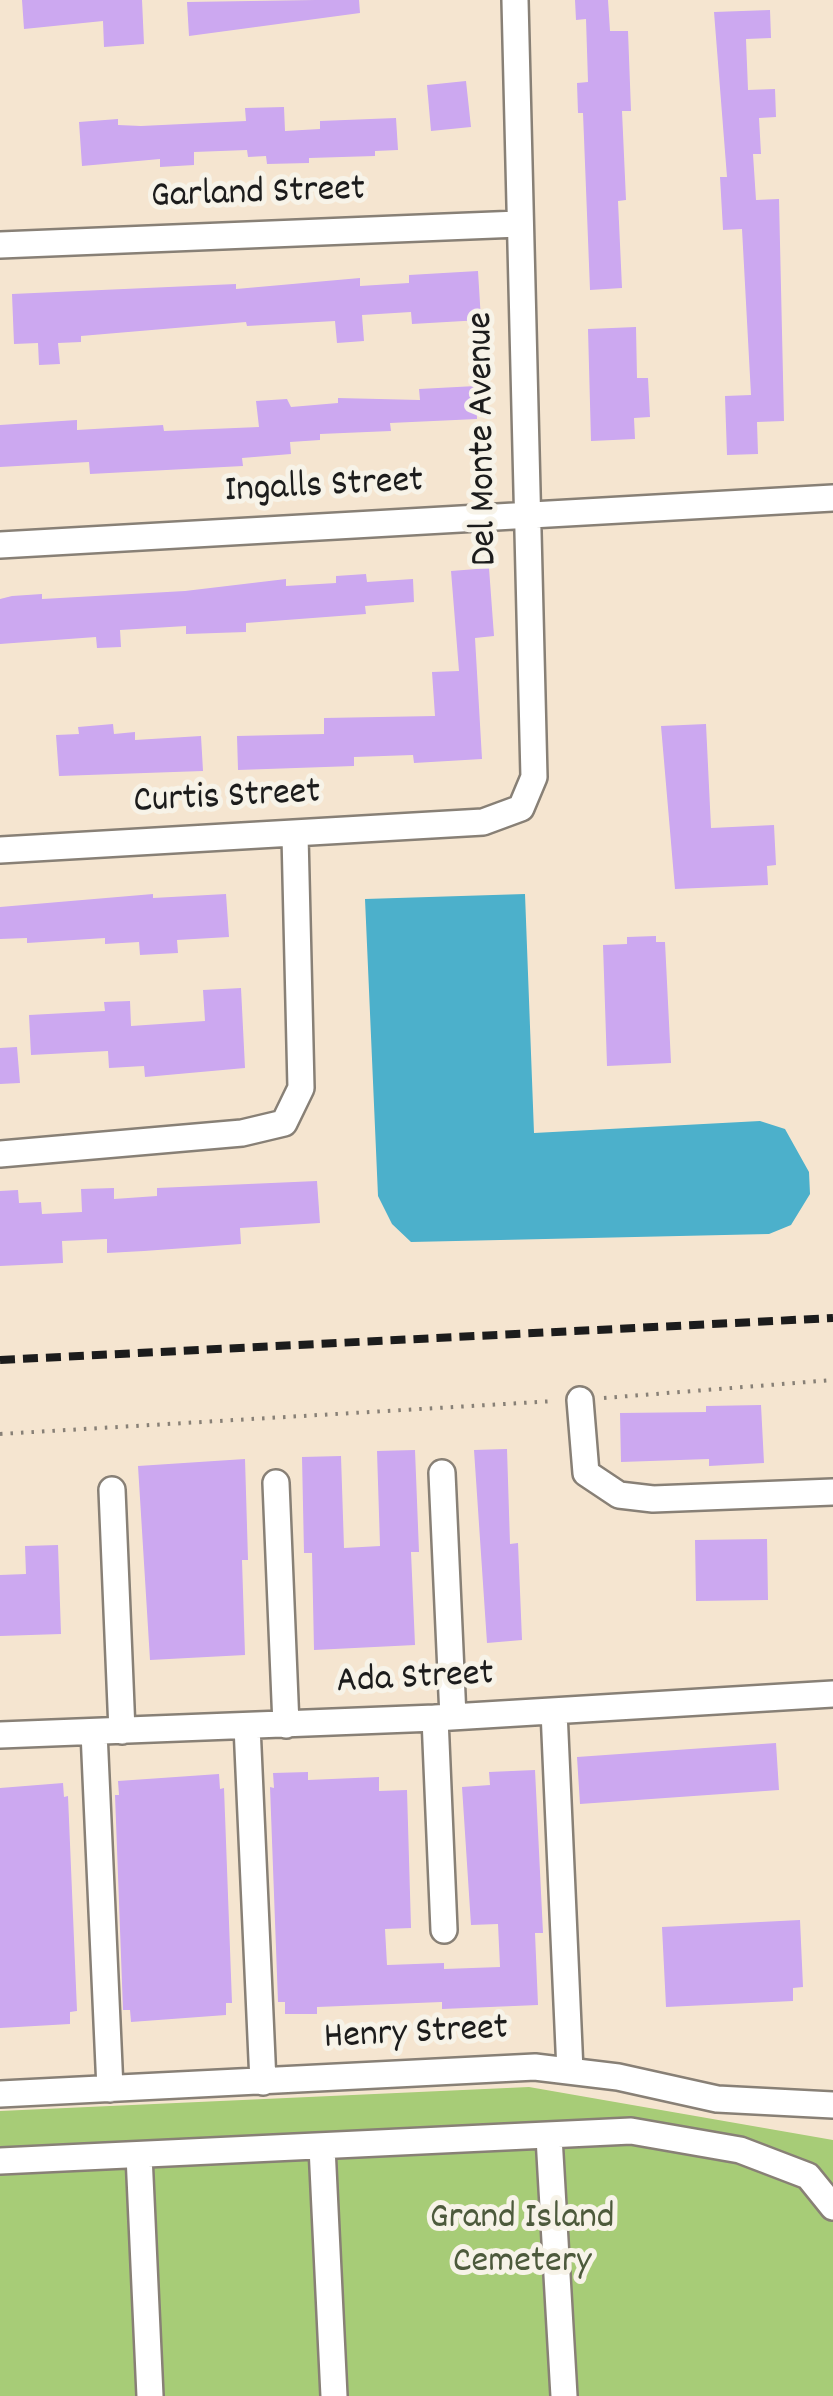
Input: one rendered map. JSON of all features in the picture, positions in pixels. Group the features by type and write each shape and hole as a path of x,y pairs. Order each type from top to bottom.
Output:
{"street":[{"name":"Del Monte Avenue","path":"458,824 483,822 521,808 534,777 524,515 515,0"},
{"name":"Garland Street","path":"0,245 519,224"},
{"name":"Ingalls Street","path":"0,545 833,498"},
{"name":"Curtis Street","path":"0,850 458,824"},
{"path":"0,1154 249,1132 284,1124 301,1088 295,835"},
{"path":"580,1400 586,1474 619,1495 653,1499 833,1492"},
{"path":"442,1473 444,1930"},
{"path":"276,1482 286,1725"},
{"path":"112,1490 122,1731"},
{"name":"Ada Street","path":"0,1735 444,1718 833,1694"},
{"path":"554,1711 570,2071"},
{"path":"247,1726 263,2082"},
{"path":"94,1732 110,2089"},
{"name":"Henry Street","path":"0,2094 535,2067 716,2098 833,2105"},
{"path":"0,2161 631,2132 740,2150 808,2176 833,2207"},
{"path":"549,2137 564,2396"},
{"path":"322,2147 334,2396"},
{"path":"139,2155 150,2396"}],"path":[{"path":"0,1434 580,1400 833,1380"}],"green space":[{"name":"Grand Island Cemetery","path":"529,2087 833,2140 833,2396 0,2396 0,2111"}],"water":[{"path":"525,894 534,1133 760,1121 785,1129 809,1172 810,1194 791,1225 769,1234 411,1242 392,1224 378,1196 365,899"}],"building":[{"path":"22,0 142,0 144,44 104,47 103,21 24,29"},
{"path":"359,0 360,13 189,36 187,2"},
{"path":"575,0 608,0 610,31 628,31 631,111 622,111 626,200 618,201 622,288 590,290 583,113 578,113 577,83 588,82 586,19 576,20"},
{"path":"770,10 771,38 746,39 748,90 775,89 776,117 759,118 761,154 753,154 756,200 779,199 784,421 757,422 758,454 727,455 725,396 751,395 742,229 723,230 720,177 727,177 714,12"},
{"path":"466,81 471,127 431,131 427,85"},
{"path":"284,107 285,131 320,129 320,121 396,118 398,150 375,151 375,156 309,158 309,163 267,164 266,156 248,157 247,150 194,152 194,165 160,167 160,159 82,166 79,122 118,119 118,125 141,126 246,121 245,108"},
{"path":"478,271 481,320 412,324 411,312 362,315 364,341 337,343 335,321 247,326 246,322 81,336 81,342 58,343 60,364 39,365 38,343 14,344 12,294 236,284 236,289 360,278 360,286 409,283 409,275"},
{"path":"636,327 637,378 648,378 650,417 634,418 635,439 591,441 588,329"},
{"path":"476,386 477,419 390,423 391,431 320,434 320,440 290,442 291,454 242,458 243,466 90,474 89,462 0,467 0,425 77,420 77,430 163,425 164,431 259,427 256,401 287,399 291,407 338,403 338,398 420,400 419,389"},
{"path":"489,568 494,636 475,638 482,759 414,763 413,755 354,757 354,766 238,770 237,736 324,734 324,718 435,716 432,672 459,671 451,571"},
{"path":"366,574 367,582 413,579 414,602 365,606 366,614 246,623 246,632 186,634 186,626 120,630 121,647 97,648 96,637 0,644 0,599 12,596 42,594 42,599 185,591 286,579 286,586 336,583 336,576"},
{"path":"113,724 114,734 135,732 135,740 201,736 203,771 59,776 56,735 79,734 78,727"},
{"path":"706,724 711,828 774,825 776,865 767,866 768,885 675,889 661,726"},
{"path":"153,894 153,898 226,894 229,937 177,940 178,953 140,955 139,942 105,944 105,938 27,943 27,938 0,939 0,907"},
{"path":"656,936 656,942 665,942 671,1063 607,1066 603,945 627,944 627,937"},
{"path":"241,988 245,1068 145,1077 144,1066 109,1068 108,1051 31,1055 29,1015 105,1011 104,1002 130,1001 131,1026 205,1021 203,990"},
{"path":"17,1047 20,1083 0,1084 0,1048"},
{"path":"317,1181 320,1223 240,1228 241,1244 144,1251 107,1253 107,1239 62,1241 63,1263 0,1266 0,1191 18,1190 19,1203 41,1202 42,1214 82,1212 81,1189 114,1188 114,1199 157,1196 157,1188"},
{"path":"761,1405 764,1463 709,1466 709,1459 621,1462 620,1413 706,1412 706,1406"},
{"path":"507,1449 510,1544 518,1543 522,1640 487,1643 474,1450"},
{"path":"415,1450 419,1552 411,1552 415,1645 314,1650 312,1553 304,1553 302,1457 341,1456 344,1548 380,1546 377,1451"},
{"path":"245,1459 245,1655 150,1660 138,1466"},
{"path":"767,1539 768,1600 696,1601 695,1540"},
{"path":"58,1545 61,1634 0,1636 0,1575 26,1574 25,1546"},
{"path":"776,1743 779,1790 580,1804 577,1757"},
{"path":"535,1770 543,1933 535,1933 538,2005 442,2009 442,2002 317,2007 317,2014 285,2014 285,2002 278,2002 270,1787 274,1788 273,1773 308,1772 308,1780 379,1777 379,1791 407,1790 411,1928 385,1929 387,1965 444,1963 444,1969 500,1967 498,1924 471,1925 462,1787 490,1785 489,1772"},
{"path":"219,1774 220,1789 224,1788 232,2003 226,2003 226,2015 131,2022 130,2010 123,2010 115,1795 119,1795 118,1781"},
{"path":"63,1783 64,1797 68,1796 77,2011 70,2012 70,2024 0,2028 0,1788"},
{"path":"800,1920 803,1987 793,1988 793,2001 666,2007 662,1927"}],"railway":[{"path":"0,1360 833,1318"}]}
